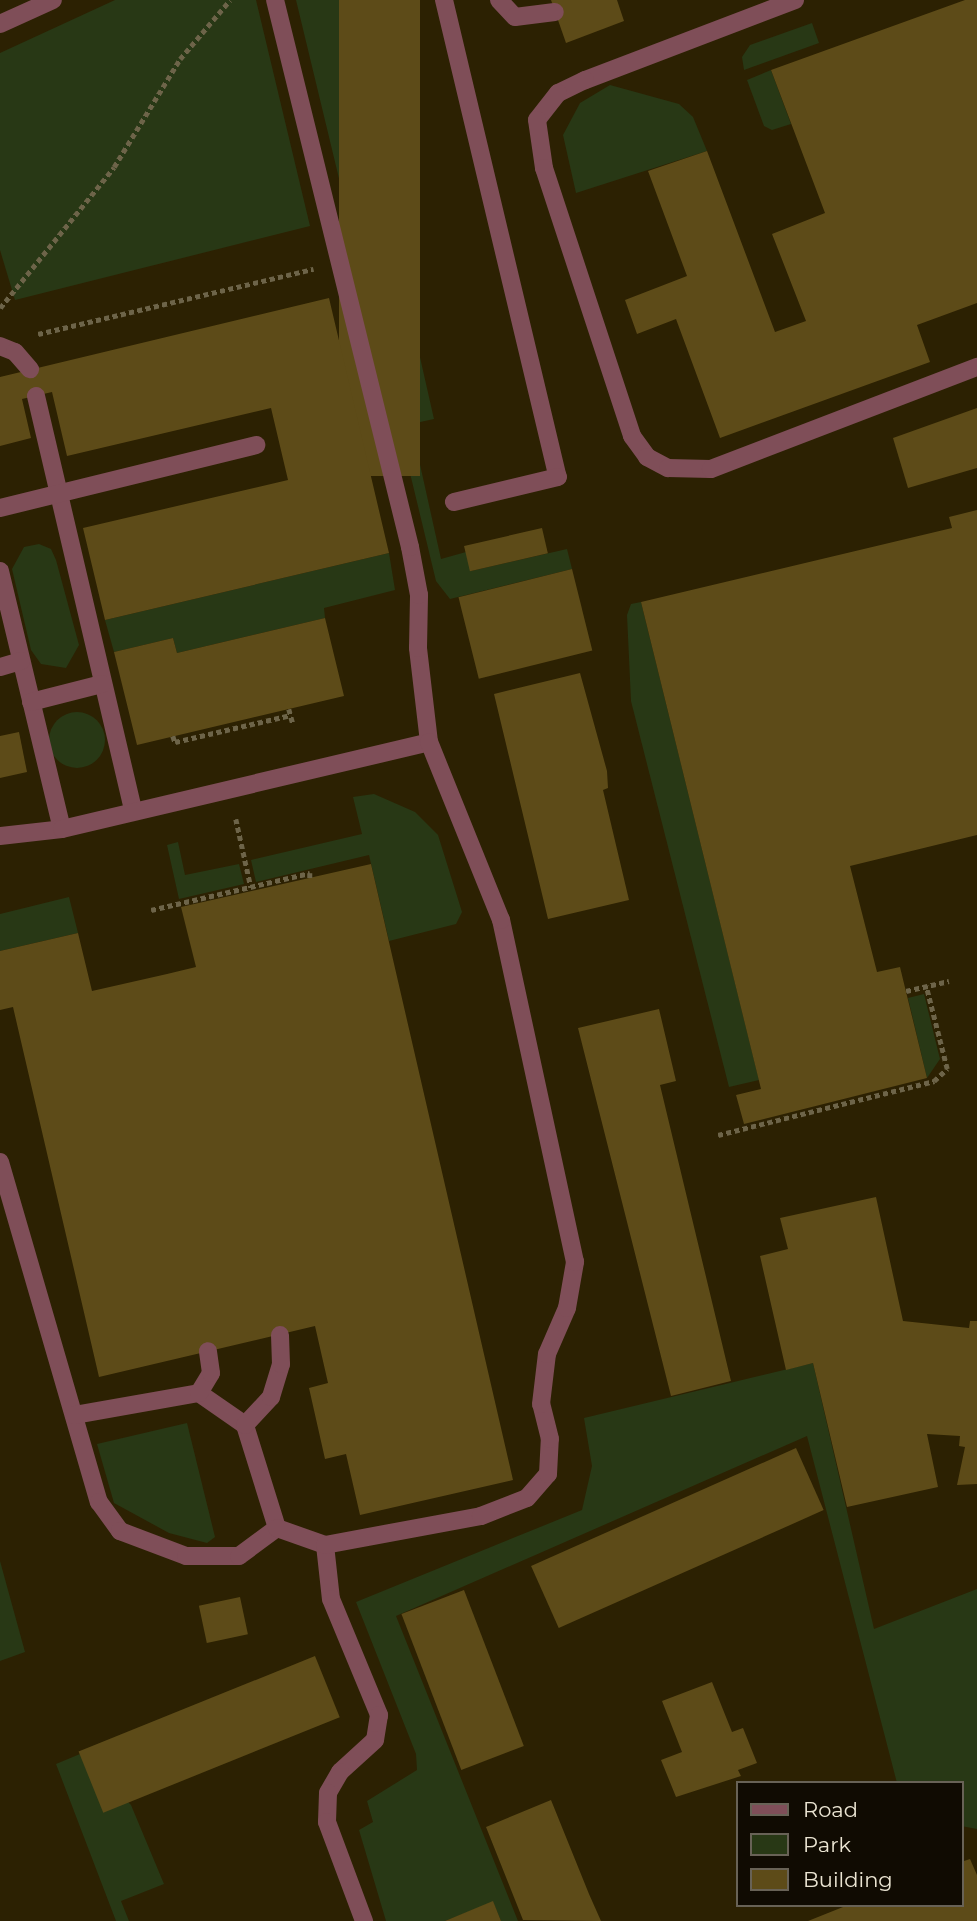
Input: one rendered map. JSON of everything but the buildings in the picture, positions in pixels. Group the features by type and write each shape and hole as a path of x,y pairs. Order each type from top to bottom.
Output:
{"street":[{"path":"0,24 34,4 53,0"},
{"path":"275,0 419,595 418,648 429,742 501,920 575,1262 567,1308 547,1354 541,1404 550,1439 548,1474 527,1498 481,1516 325,1545 277,1528"},
{"path":"444,0 558,477 454,502"},
{"path":"499,0 515,17 555,12"},
{"path":"795,0 585,79 558,93 537,120 544,168 632,436 647,457 668,468 711,469 977,367"},
{"path":"0,346 15,352 30,369"},
{"path":"36,396 133,811"},
{"path":"0,508 256,445"},
{"path":"0,571 62,830"},
{"path":"0,667 21,662"},
{"path":"31,702 103,684"},
{"path":"0,836 62,830 429,742"},
{"path":"0,1162 99,1502 120,1531 186,1556 239,1556 277,1528"},
{"path":"245,1425 271,1397 281,1364 279,1335"},
{"path":"199,1393 211,1373 208,1352"},
{"path":"74,1415 199,1393 245,1425 277,1528"},
{"path":"325,1545 331,1599 379,1715 375,1740 340,1772 328,1793 327,1822 364,1921"}],"path":[{"path":"0,309 114,167 180,59 230,0"},
{"path":"27,336 340,263"},
{"path":"173,736 175,742 215,729 290,712 293,723"},
{"path":"228,789 251,887"},
{"path":"151,910 251,887 310,877"},
{"path":"906,991 949,981"},
{"path":"718,1135 934,1081 947,1069 926,986"}],"green space":[{"path":"115,0 256,0 310,226 15,300 0,250 0,53"},
{"path":"296,0 339,0 434,419 411,424 441,559 466,552 471,571 567,549 572,569 450,599 436,581"},
{"path":"812,23 819,43 744,70 742,57 750,45"},
{"path":"771,70 791,124 772,130 764,126 747,80"},
{"path":"610,85 679,104 693,117 707,151 576,193 563,135 580,103"},
{"path":"39,544 51,549 56,560 79,645 66,668 41,664 31,650 12,569 24,547"},
{"path":"389,553 395,590 324,608 325,618 177,653 173,638 114,652 105,620"},
{"path":"641,602 759,1080 729,1087 631,701 627,615 631,604"},
{"path":"71,712 83,712 97,720 105,734 103,751 97,760 83,768 71,768 54,756 49,746 49,734 61,717"},
{"path":"374,794 415,812 438,835 462,912 456,924 389,941 369,855 256,882 251,860 362,834 353,797"},
{"path":"178,842 185,875 239,864 244,884 179,899 167,845"},
{"path":"69,897 78,933 0,951 0,914"},
{"path":"924,994 940,1059 927,1078 908,998"},
{"path":"813,1363 874,1629 977,1589 977,1829 963,1826 963,1781 896,1781 807,1436 396,1616 518,1921 501,1921 493,1902 445,1921 386,1921 359,1830 373,1822 367,1801 417,1770 416,1754 356,1602 582,1510 592,1466 584,1418"},
{"path":"187,1423 215,1537 207,1543 169,1533 114,1503 97,1444"},
{"path":"0,1561 25,1652 0,1661"},
{"path":"80,1754 131,1805 164,1884 121,1901 129,1921 116,1921 56,1764"}]}
